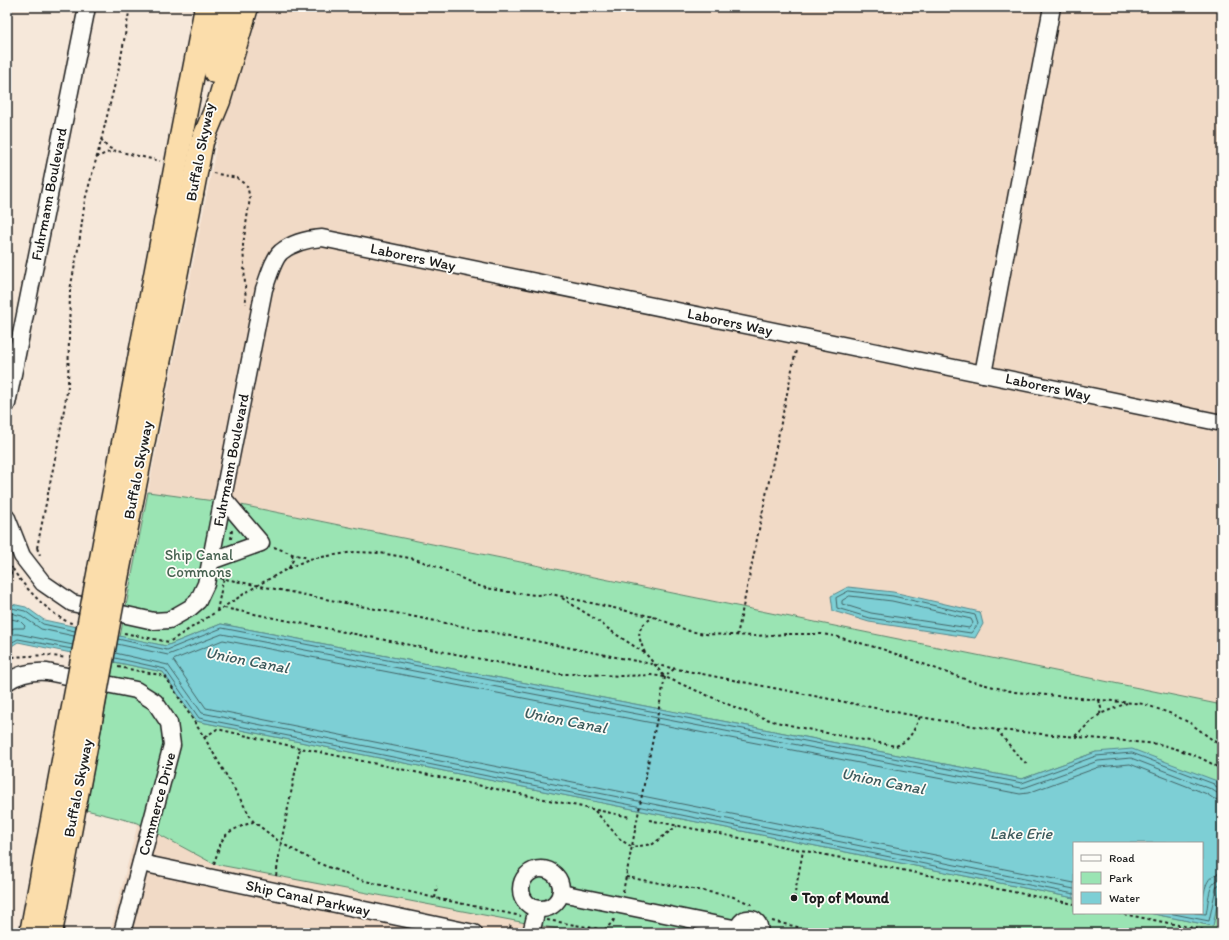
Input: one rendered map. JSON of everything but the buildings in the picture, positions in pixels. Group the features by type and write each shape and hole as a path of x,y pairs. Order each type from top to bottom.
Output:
{"highway":[{"path":"191,139 186,56 193,7"},
{"name":"Buffalo Skyway","path":"51,933 80,725 191,139 206,7"},
{"name":"Buffalo Skyway","path":"191,139 227,7"},
{"path":"191,139 218,101 247,7"},
{"name":"Buffalo Skyway","path":"31,933 80,725"}],"street":[{"name":"Fuhrmann Boulevard","path":"7,404 87,7"},
{"path":"983,374 1052,7"},
{"name":"Laborers Way","path":"264,289 271,269 280,253 296,244 310,239 322,238 1222,423"},
{"name":"Fuhrmann Boulevard","path":"7,518 22,556 43,583 72,603 154,622 169,620 190,608 198,601 206,584 211,561 264,289"},
{"path":"211,561 261,543 223,498"},
{"name":"Commerce Drive","path":"7,682 14,677 33,671 48,672 136,690 155,702 169,723 172,745 122,933"},
{"name":"Ship Canal Parkway","path":"141,863 474,933"},
{"path":"545,869 556,875 561,887 561,893 555,904 543,909 534,920 521,892 516,885 532,871 545,869"},
{"path":"561,893 620,904 739,931 741,922 750,919 759,924 759,933"}],"path":[{"path":"42,559 37,548 60,439 68,386 70,290 79,244 85,200 120,63 130,7"},
{"path":"101,139 107,147 117,152 162,162"},
{"path":"96,158 106,153 117,152"},
{"path":"207,172 237,178 247,186 250,198 243,245 246,305"},
{"path":"737,636 796,350"},
{"path":"273,547 309,559"},
{"path":"33,550 37,548"},
{"path":"921,717 910,737 904,743 896,746 772,721 739,709 665,677 651,675 621,676 556,674 224,608 258,585 309,559 354,552 380,552 415,559 486,588 536,595 551,594 654,617 689,631 737,636 822,634 882,649 970,681 1014,692 1144,704 1172,714 1190,723 1222,747"},
{"path":"289,568 293,560 292,554"},
{"path":"7,592 13,562"},
{"path":"224,578 921,717 997,730 1159,744 1178,749 1211,762 1222,770"},
{"path":"559,596 646,654 665,677"},
{"path":"646,654 639,637 639,631 646,622 654,617"},
{"path":"604,930 613,922 620,904 665,677 675,668"},
{"path":"164,676 204,737 253,821 281,844 318,863 361,880 534,920 621,933"},
{"path":"1099,700 1101,708 1100,714"},
{"path":"1075,736 1100,714 1128,703"},
{"path":"204,737 217,729 300,748 630,817"},
{"path":"997,730 1028,766"},
{"path":"276,876 300,748"},
{"path":"595,810 621,840 632,847 653,844 677,826"},
{"path":"649,820 1073,904"},
{"path":"214,864 221,841 230,831 253,821"},
{"path":"794,898 803,851"},
{"path":"626,877 731,896 752,904 756,908"},
{"path":"435,898 437,886"},
{"path":"1123,914 1219,933"},
{"path":"771,920 823,933"},
{"path":"510,928 511,923"}],"shaded area":[{"path":"261,7 1222,7 1222,705 236,504 148,492 219,133"},
{"path":"138,823 214,864 579,933 110,933"}],"green space":[{"name":"Ship Canal Commons","path":"148,492 236,504 1222,705 1222,787 1217,781 1096,752 1022,779 221,624 166,646 120,637"},
{"path":"114,662 163,672 196,721 1073,898 1073,914 1154,914 1213,926 1222,878 1222,933 579,933 214,864 138,823 86,810"}],"water":[{"path":"848,587 893,592 980,612 983,624 975,638 869,622 833,611 831,596"},
{"name":"Lake Erie","path":"7,603 26,607 44,620 166,646 221,624 1022,779 1096,752 1132,749 1217,781 1222,787 1222,878 1213,926 1154,914 1203,914 1203,842 1073,842 1073,898 196,721 163,672 18,642 7,649"}],"place":[{"name":"Top of Mound","path":"794,898"}],"water label":[{"name":"Union Canal","path":"247,660"},
{"name":"Union Canal","path":"565,720"},
{"name":"Union Canal","path":"883,781"}]}
